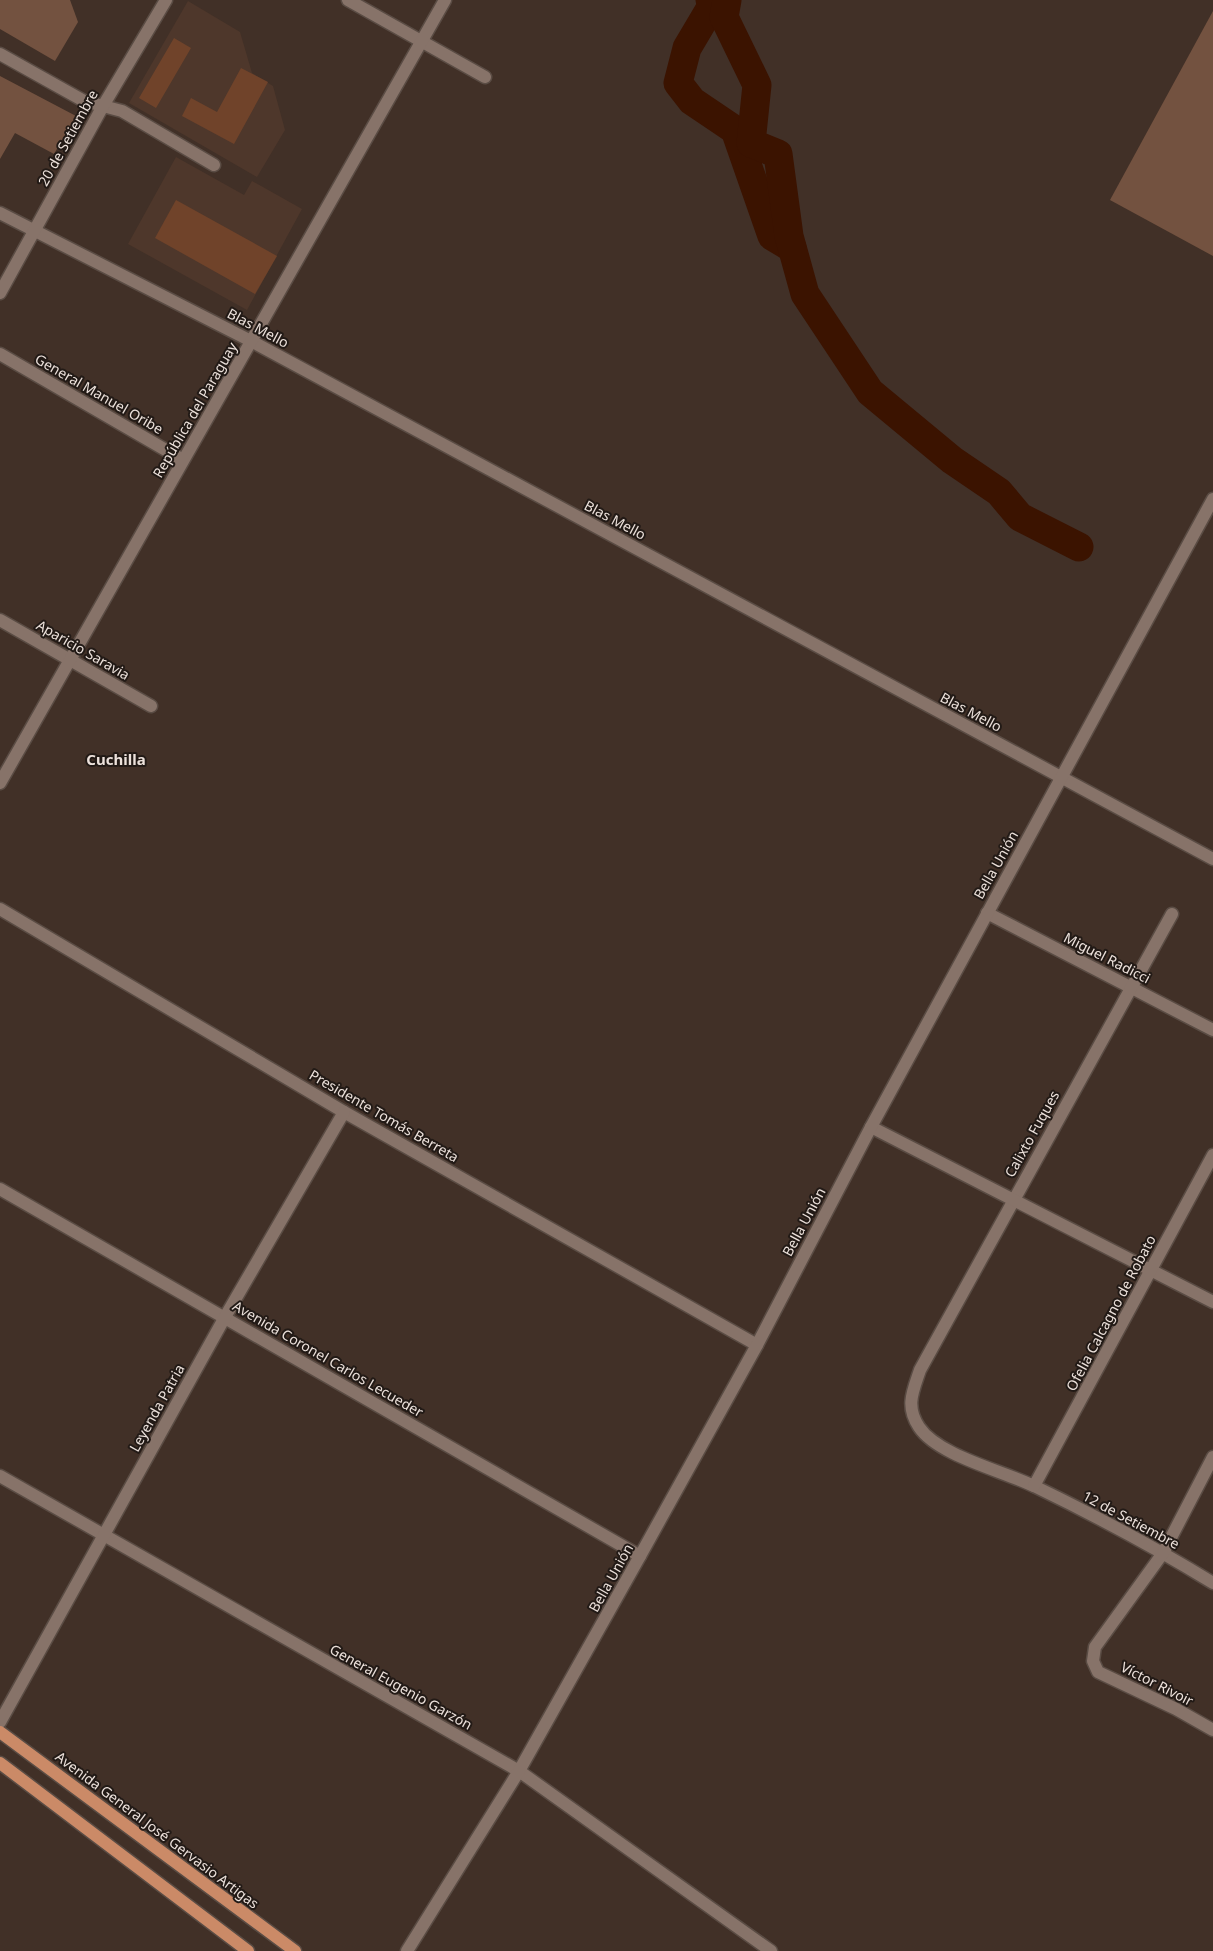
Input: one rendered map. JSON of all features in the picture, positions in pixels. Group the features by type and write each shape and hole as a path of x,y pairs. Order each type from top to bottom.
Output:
{"main road":[{"name":"Avenida General José Gervasio Artigas","path":"0,1732 295,1951"},
{"path":"0,1763 248,1951"}],"street":[{"name":"20 de Setiembre","path":"0,293 103,106 166,0"},
{"path":"348,0 484,77"},
{"name":"República del Paraguay","path":"0,783 445,0"},
{"path":"0,54 84,101 122,111 214,165"},
{"name":"Blas Mello","path":"0,213 251,341 1213,859"},
{"name":"General Manuel Oribe","path":"0,354 183,460"},
{"name":"Bella Unión","path":"407,1951 519,1772 640,1556 757,1345 871,1127 1213,499"},
{"name":"Aparicio Saravia","path":"0,620 150,706"},
{"name":"Presidente Tomás Berreta","path":"0,909 344,1112 757,1345"},
{"name":"Miguel Radicci","path":"987,913 1213,1030"},
{"name":"Calixto Fuques","path":"1034,1486 932,1442 918,1426 909,1404 920,1370 1172,914"},
{"name":"Leyenda Patria","path":"0,1722 225,1318 344,1112"},
{"path":"871,1127 1213,1302"},
{"name":"Ofelia Calcagno de Robato","path":"1034,1486 1213,1155"},
{"name":"Avenida Coronel Carlos Lecueder","path":"0,1189 640,1556"},
{"path":"1163,1553 1213,1457"},
{"name":"General Eugenio Garzón","path":"0,1476 519,1772 771,1951"},
{"name":"12 de Setiembre","path":"1034,1486 1163,1553 1213,1583"},
{"name":"Víctor Rivoir","path":"1163,1553 1095,1647 1092,1661 1098,1672 1176,1709 1213,1730"}],"shaded area":[{"path":"0,0 70,0 78,22 55,61 0,29"},
{"path":"188,1 240,32 252,73 273,86 285,130 257,177 129,103"},
{"path":"1213,11 1213,256 1110,200"},
{"path":"0,76 76,116 54,154 15,133 0,159"},
{"path":"176,157 244,195 252,181 302,209 247,310 128,244"}],"building":[{"path":"174,38 191,48 156,108 139,98"},
{"path":"241,68 268,82 234,144 182,116 191,98 217,112"},
{"path":"176,200 277,256 255,294 155,238"}],"waterway":[{"path":"710,0 713,4 687,48 678,83 692,101 735,130 772,236 792,248"},
{"path":"727,0 724,17 757,85 751,143 778,154 789,236 805,294 870,392 952,460 999,492 1020,517 1079,547"}],"district":[{"name":"Cuchilla","path":"116,760"}]}
